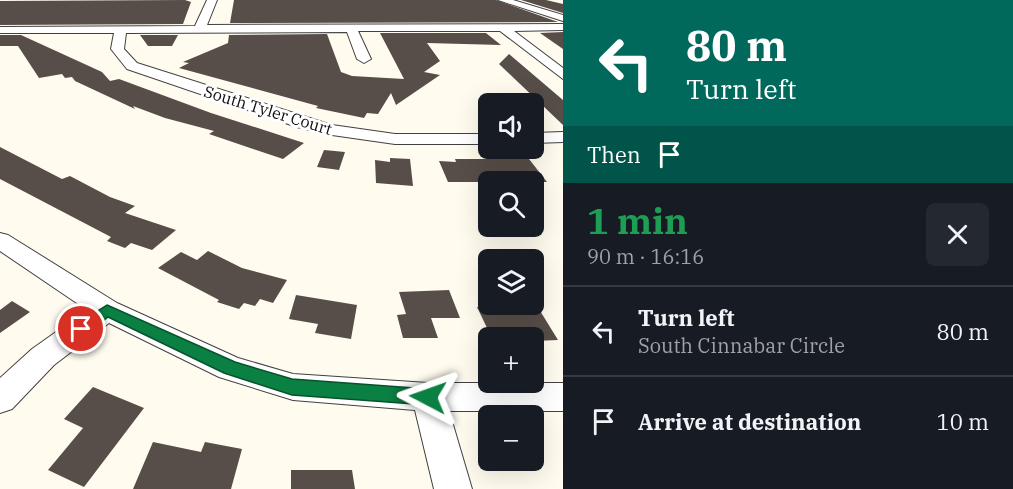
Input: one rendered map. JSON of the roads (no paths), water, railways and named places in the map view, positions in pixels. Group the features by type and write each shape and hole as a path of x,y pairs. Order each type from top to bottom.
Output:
{"street":[{"path":"200,28 212,0"},
{"path":"503,0 563,18"},
{"path":"502,27 563,75"},
{"path":"0,30 563,27"},
{"path":"351,28 364,59"},
{"name":"South Tyler Court","path":"122,29 116,40 116,50 120,58 132,66 303,123 395,139 478,139"},
{"path":"544,138 563,137"},
{"path":"0,240 107,310 230,368 292,387 428,397 563,397"},
{"path":"0,399 43,357 107,310"},
{"path":"428,397 453,489"}]}
